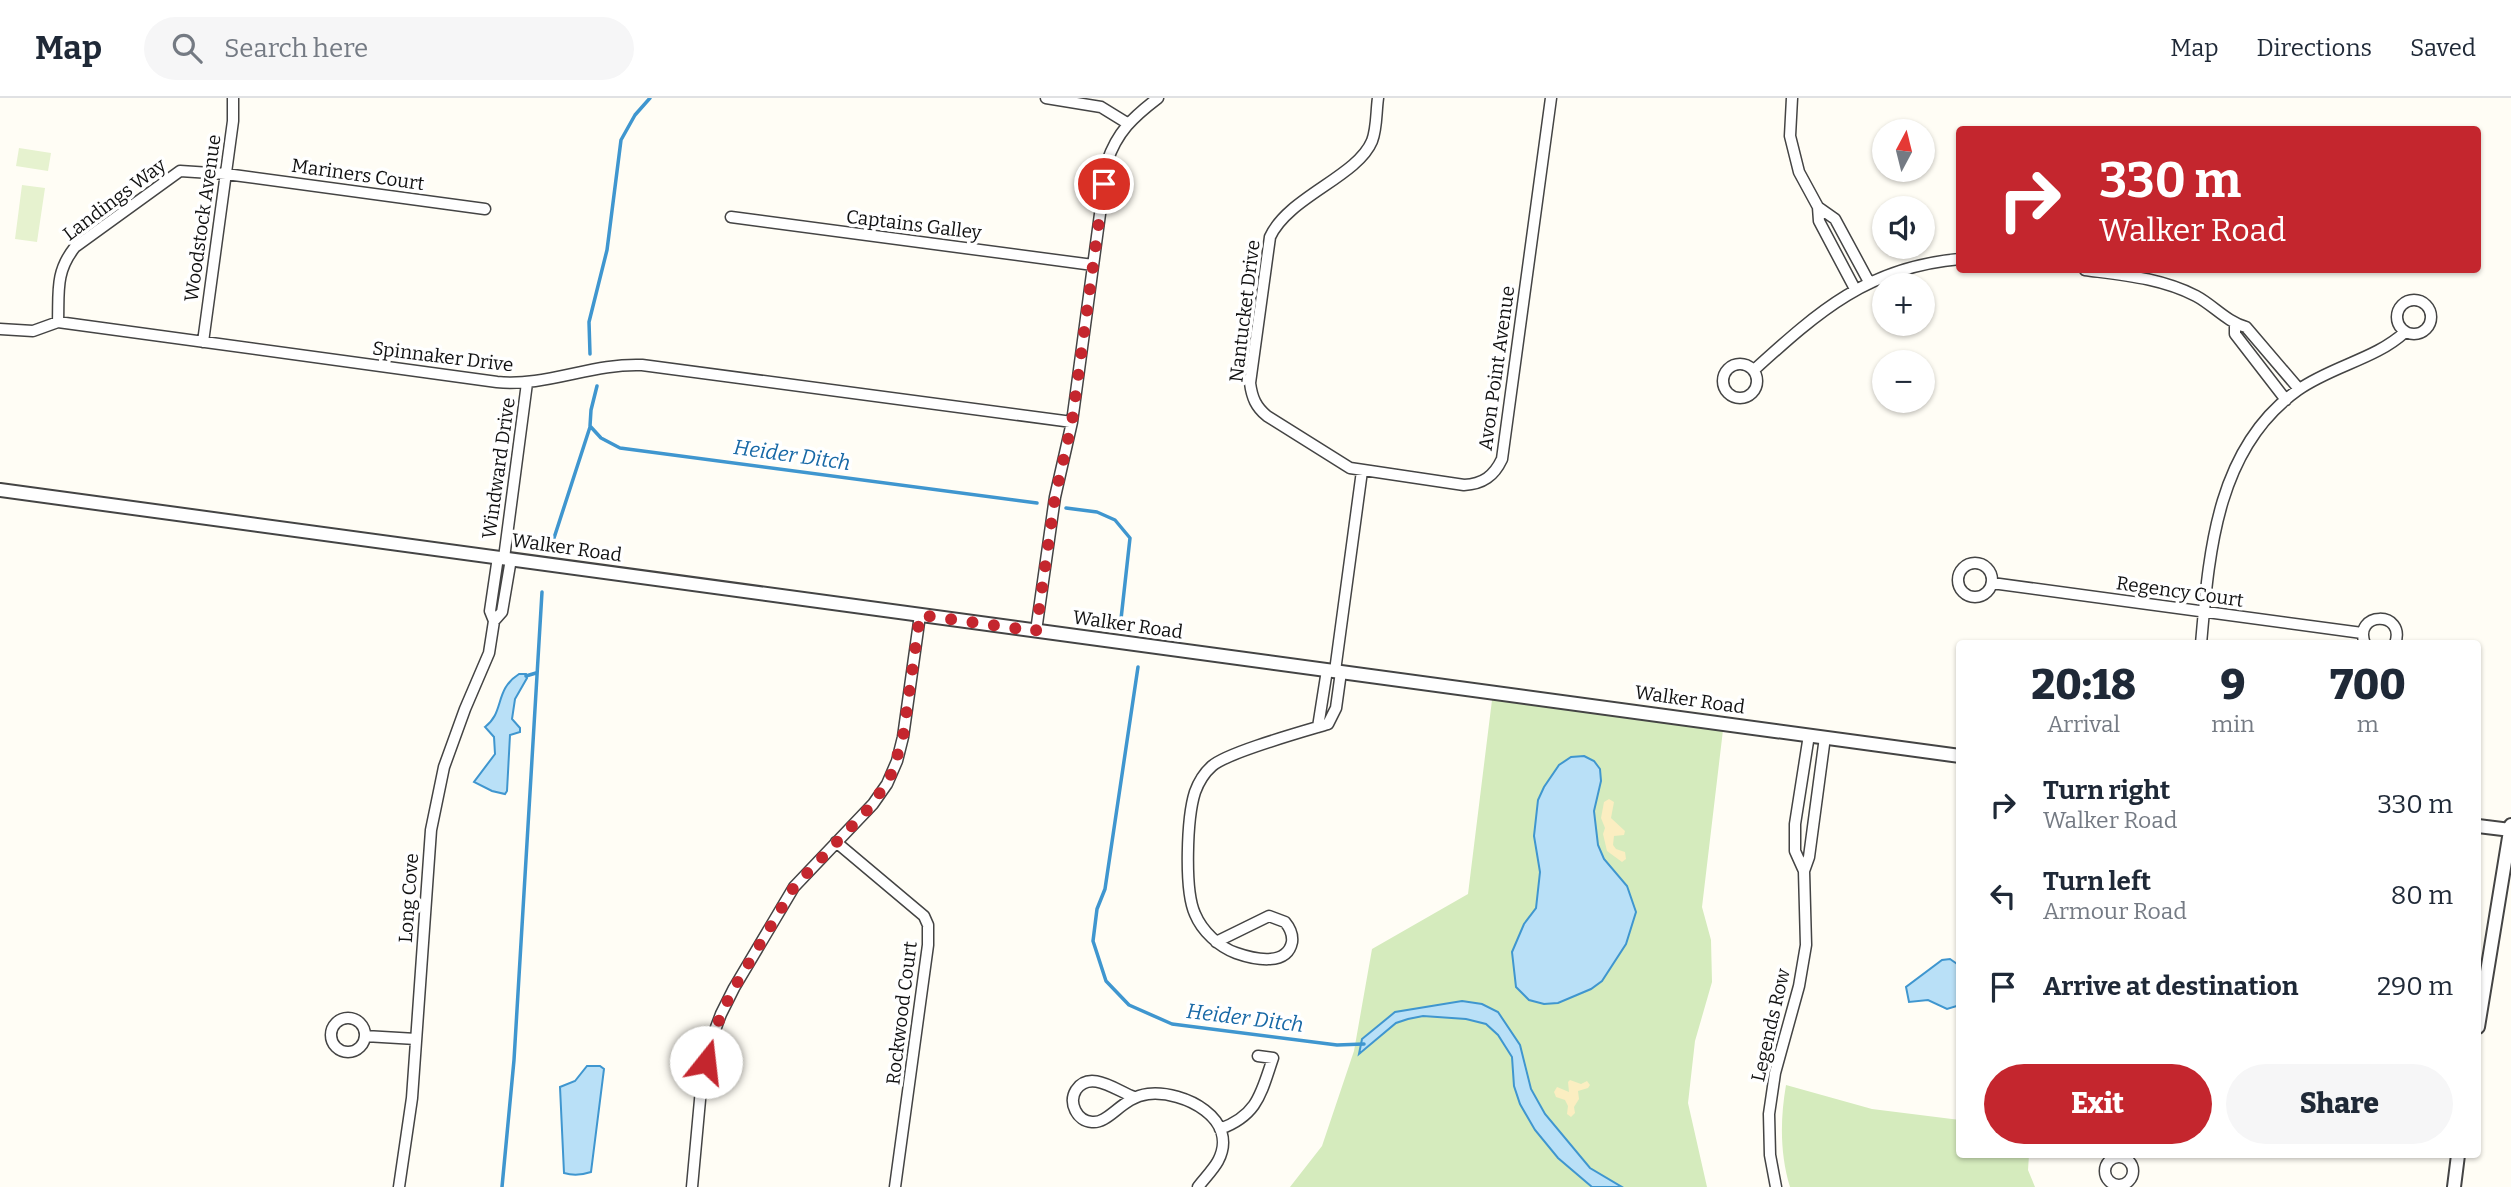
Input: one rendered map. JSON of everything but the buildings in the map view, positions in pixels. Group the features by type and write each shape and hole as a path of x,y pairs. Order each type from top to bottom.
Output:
{"street":[{"name":"Woodstock Avenue","path":"203,342 234,113 233,98"},
{"path":"1046,98 1101,107 1127,123"},
{"path":"1036,631 1055,497 1072,422 1107,162 1115,141 1127,123 1158,98"},
{"name":"Nantucket Drive","path":"1362,471 1343,464 1268,416 1254,402 1250,383 1270,237 1282,218 1365,153 1373,136 1378,98"},
{"name":"Avon Point Avenue","path":"1362,471 1464,485 1483,481 1498,468 1504,452 1551,98"},
{"path":"1792,98 1790,124 1795,160 1804,184 1818,208 1819,220 1855,289"},
{"name":"Landings Way","path":"58,323 60,276 65,260 75,247 180,171 226,174"},
{"name":"Mariners Court","path":"226,174 485,209"},
{"path":"1818,208 1835,219 1869,282"},
{"name":"Captains Galley","path":"731,217 1093,265"},
{"path":"1754,370 1818,314 1855,289 1924,264 1956,260"},
{"path":"2103,273 2165,283 2198,297 2235,324 2246,327 2299,390"},
{"path":"0,329 33,331 58,323"},
{"name":"Spinnaker Drive","path":"58,323 497,382 527,383 598,367 642,365 1072,422"},
{"path":"2235,324 2235,334 2286,400"},
{"path":"2201,640 2218,516 2229,480 2256,432 2299,390 2325,374 2391,345 2405,332"},
{"name":"Windward Drive","path":"504,558 527,383"},
{"path":"1216,942 1269,916 1285,922 1292,938 1291,944 1285,954 1267,959 1250,958 1231,952 1216,942 1204,931 1189,898 1194,794 1201,778 1214,764 1231,755 1318,727 1334,671 1362,471"},
{"name":"Walker Road","path":"0,490 1956,755"},
{"name":"Long Cove","path":"399,1187 412,1098 431,830 444,767 489,653 494,621 490,611 504,558"},
{"name":"Regency Court","path":"1992,583 2204,612 2364,639 2366,625 2371,620 2385,619 2396,631 2395,640"},
{"path":"692,1187 701,1089 712,1038 721,1014 794,887 873,804 887,784 903,737 920,615"},
{"name":"Legends Row","path":"1804,871 1795,851 1795,824 1809,735"},
{"name":"Legends Row","path":"1776,1187 1770,1155 1769,1114 1775,1073 1799,986 1806,945 1804,871 1809,857 1825,737"},
{"path":"2481,826 2511,828 2481,1009"},
{"name":"Rockwood Court","path":"836,842 915,907 928,925 927,956 895,1187"},
{"path":"365,1036 416,1040"},
{"path":"1220,1129 1247,1115 1259,1098 1273,1058 1258,1056"},
{"path":"1134,1097 1102,1082 1090,1081 1075,1092 1073,1104 1078,1115 1095,1123 1107,1118 1124,1102 1150,1094 1169,1095 1192,1101 1209,1111 1220,1129 1219,1160 1198,1187"},
{"path":"2454,1187 2458,1158"}],"green space":[{"path":"19,148 51,153 48,171 16,166"},
{"path":"22,185 45,188 37,242 15,239"},
{"path":"1492,700 1723,730 1702,907 1711,940 1712,982 1695,1041 1688,1103 1707,1187 1290,1187 1322,1146 1354,1051 1372,949 1468,894"},
{"path":"1786,1085 1872,1109 1956,1120 1956,1158 2029,1158 2028,1170 2035,1187 1790,1187 1784,1162 1783,1111"}],"sand":[{"path":"1609,799 1614,802 1611,818 1625,831 1624,835 1614,836 1613,845 1625,852 1626,859 1622,862 1607,851 1603,834 1605,828 1601,818 1604,802"},
{"path":"1570,1080 1581,1084 1587,1081 1590,1085 1578,1091 1579,1099 1571,1117 1567,1114 1568,1106 1565,1100 1556,1097 1554,1092 1557,1087 1569,1092"}],"water":[{"path":"519,674 526,674 527,678 515,699 512,719 520,732 510,735 505,794 474,782 495,754 494,737 485,727 495,715 506,687"},
{"path":"1584,756 1594,761 1600,769 1601,781 1594,811 1598,845 1604,859 1627,886 1636,912 1626,944 1602,981 1591,989 1558,1003 1544,1004 1529,1000 1516,987 1512,952 1524,924 1536,908 1540,872 1534,836 1538,800 1559,765 1571,757"},
{"path":"1950,959 1956,963 1956,1006 1947,1009 1928,1000 1909,1002 1906,987 1942,960"},
{"path":"1462,1001 1482,1004 1498,1012 1520,1045 1531,1089 1545,1114 1590,1168 1622,1187 1592,1187 1558,1158 1535,1130 1520,1104 1514,1086 1512,1057 1498,1035 1486,1024 1466,1019 1423,1016 1408,1019 1396,1023 1359,1054 1362,1039 1395,1012"},
{"path":"587,1066 600,1066 604,1069 591,1172 571,1175 564,1173 560,1087 575,1081"}],"waterway":[{"name":"Heider Ditch","path":"590,354 589,322 607,250 621,140 635,115 650,98"},
{"name":"Heider Ditch","path":"597,386 590,426 601,438 620,448 1037,503"},
{"path":"554,538 590,427"},
{"name":"Heider Ditch","path":"1066,508 1097,512 1115,520 1130,538 1121,619"},
{"path":"502,1187 514,1060 542,592"},
{"name":"Heider Ditch","path":"1138,667 1105,889 1097,909 1093,941 1106,981 1129,1005 1172,1024 1337,1045 1364,1044"},
{"path":"526,676 536,673"}],"route":[{"path":"706,1062 721,1014 734,988 794,887 864,814 887,784 901,749 920,615 1036,631 1055,497 1072,422 1104,184"}]}
